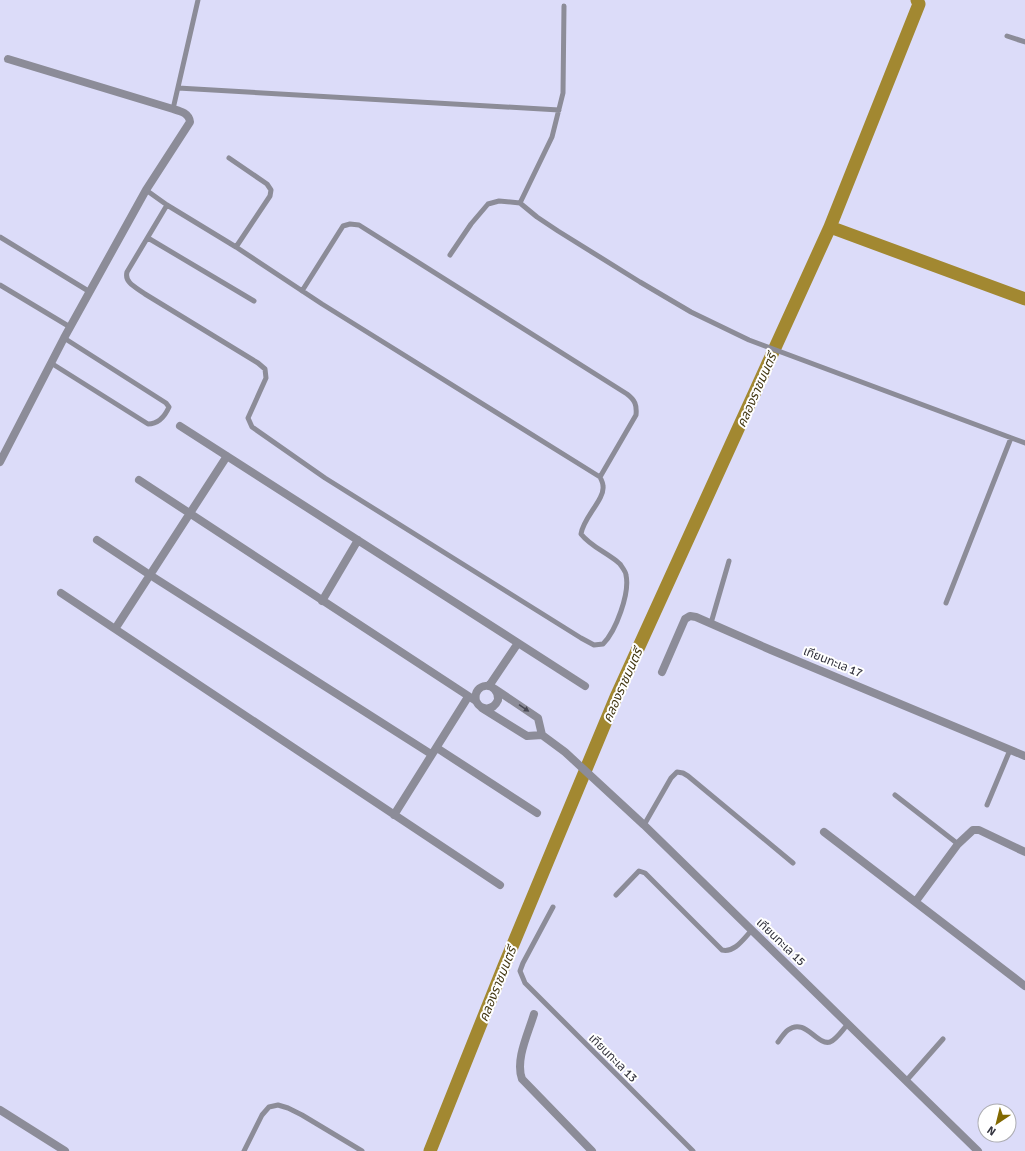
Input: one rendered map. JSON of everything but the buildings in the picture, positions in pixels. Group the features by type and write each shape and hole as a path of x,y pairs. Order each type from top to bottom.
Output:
{"street":[{"path":"0,462 64,338 146,190 190,122 190,119 185,113 173,108 8,59"},
{"path":"180,426 586,686"},
{"path":"115,629 227,456"},
{"path":"139,480 472,699 482,708 527,736 542,735 538,718 492,687 485,686 479,688 472,699 437,748 431,754 394,815"},
{"path":"96,540 431,754"},
{"path":"322,601 358,540"},
{"path":"61,593 500,885"},
{"name":"เทียนทะเล 17","path":"662,672 685,619 690,616 696,617 771,650 1025,756"},
{"path":"492,687 518,643"},
{"path":"482,708 490,708 496,704 498,696 492,687"},
{"name":"เทียนทะเล 15","path":"542,735 565,752 644,825 978,1151"},
{"path":"437,748 538,813"},
{"path":"916,901 958,844 973,830 979,830 1025,852"},
{"path":"824,832 1025,986"},
{"path":"534,1014 520,1062 519,1072 522,1080 592,1151"},
{"path":"0,1110 65,1151"}],"lane":[{"path":"173,108 198,0"},
{"path":"520,203 552,137 562,93 564,6"},
{"path":"1007,36 1025,42"},
{"path":"178,88 558,110"},
{"path":"229,158 267,184 271,190 270,196 236,247"},
{"path":"146,190 302,291 600,477 604,486 602,494 582,526 581,534 585,540 620,565 626,574 624,601 616,623 603,644 594,645 581,638 393,522 325,478 252,427 248,418 266,378 265,369 258,363 130,283 126,279 127,272 167,205"},
{"path":"450,255 471,224 488,204 499,201 520,203 558,231 640,282 691,312 749,340 1025,443"},
{"path":"302,291 343,226 354,224 365,230 634,400 637,407 636,415 600,477"},
{"path":"0,237 90,292"},
{"path":"148,238 254,301"},
{"path":"0,285 70,327"},
{"path":"51,363 148,424 158,422 169,408 166,403 64,338"},
{"path":"946,603 1011,438"},
{"path":"711,623 729,561"},
{"path":"987,806 1010,750"},
{"path":"644,825 671,778 677,772 683,773 794,863"},
{"path":"895,795 958,844"},
{"path":"616,895 639,871 645,873 722,950 728,951 733,949 752,930"},
{"name":"เทียนทะเล 13","path":"553,907 520,971 525,983 693,1151"},
{"path":"778,1042 788,1030 798,1027 808,1030 823,1041 828,1042 833,1040 848,1024"},
{"path":"906,1081 943,1039"},
{"path":"244,1151 262,1115 269,1107 278,1105 302,1115 362,1151"}],"waterway":[{"path":"917,0 919,4 830,227 1025,299"},
{"name":"คลองราชมนตรี","path":"430,1151 504,966 616,697 830,227"}]}
